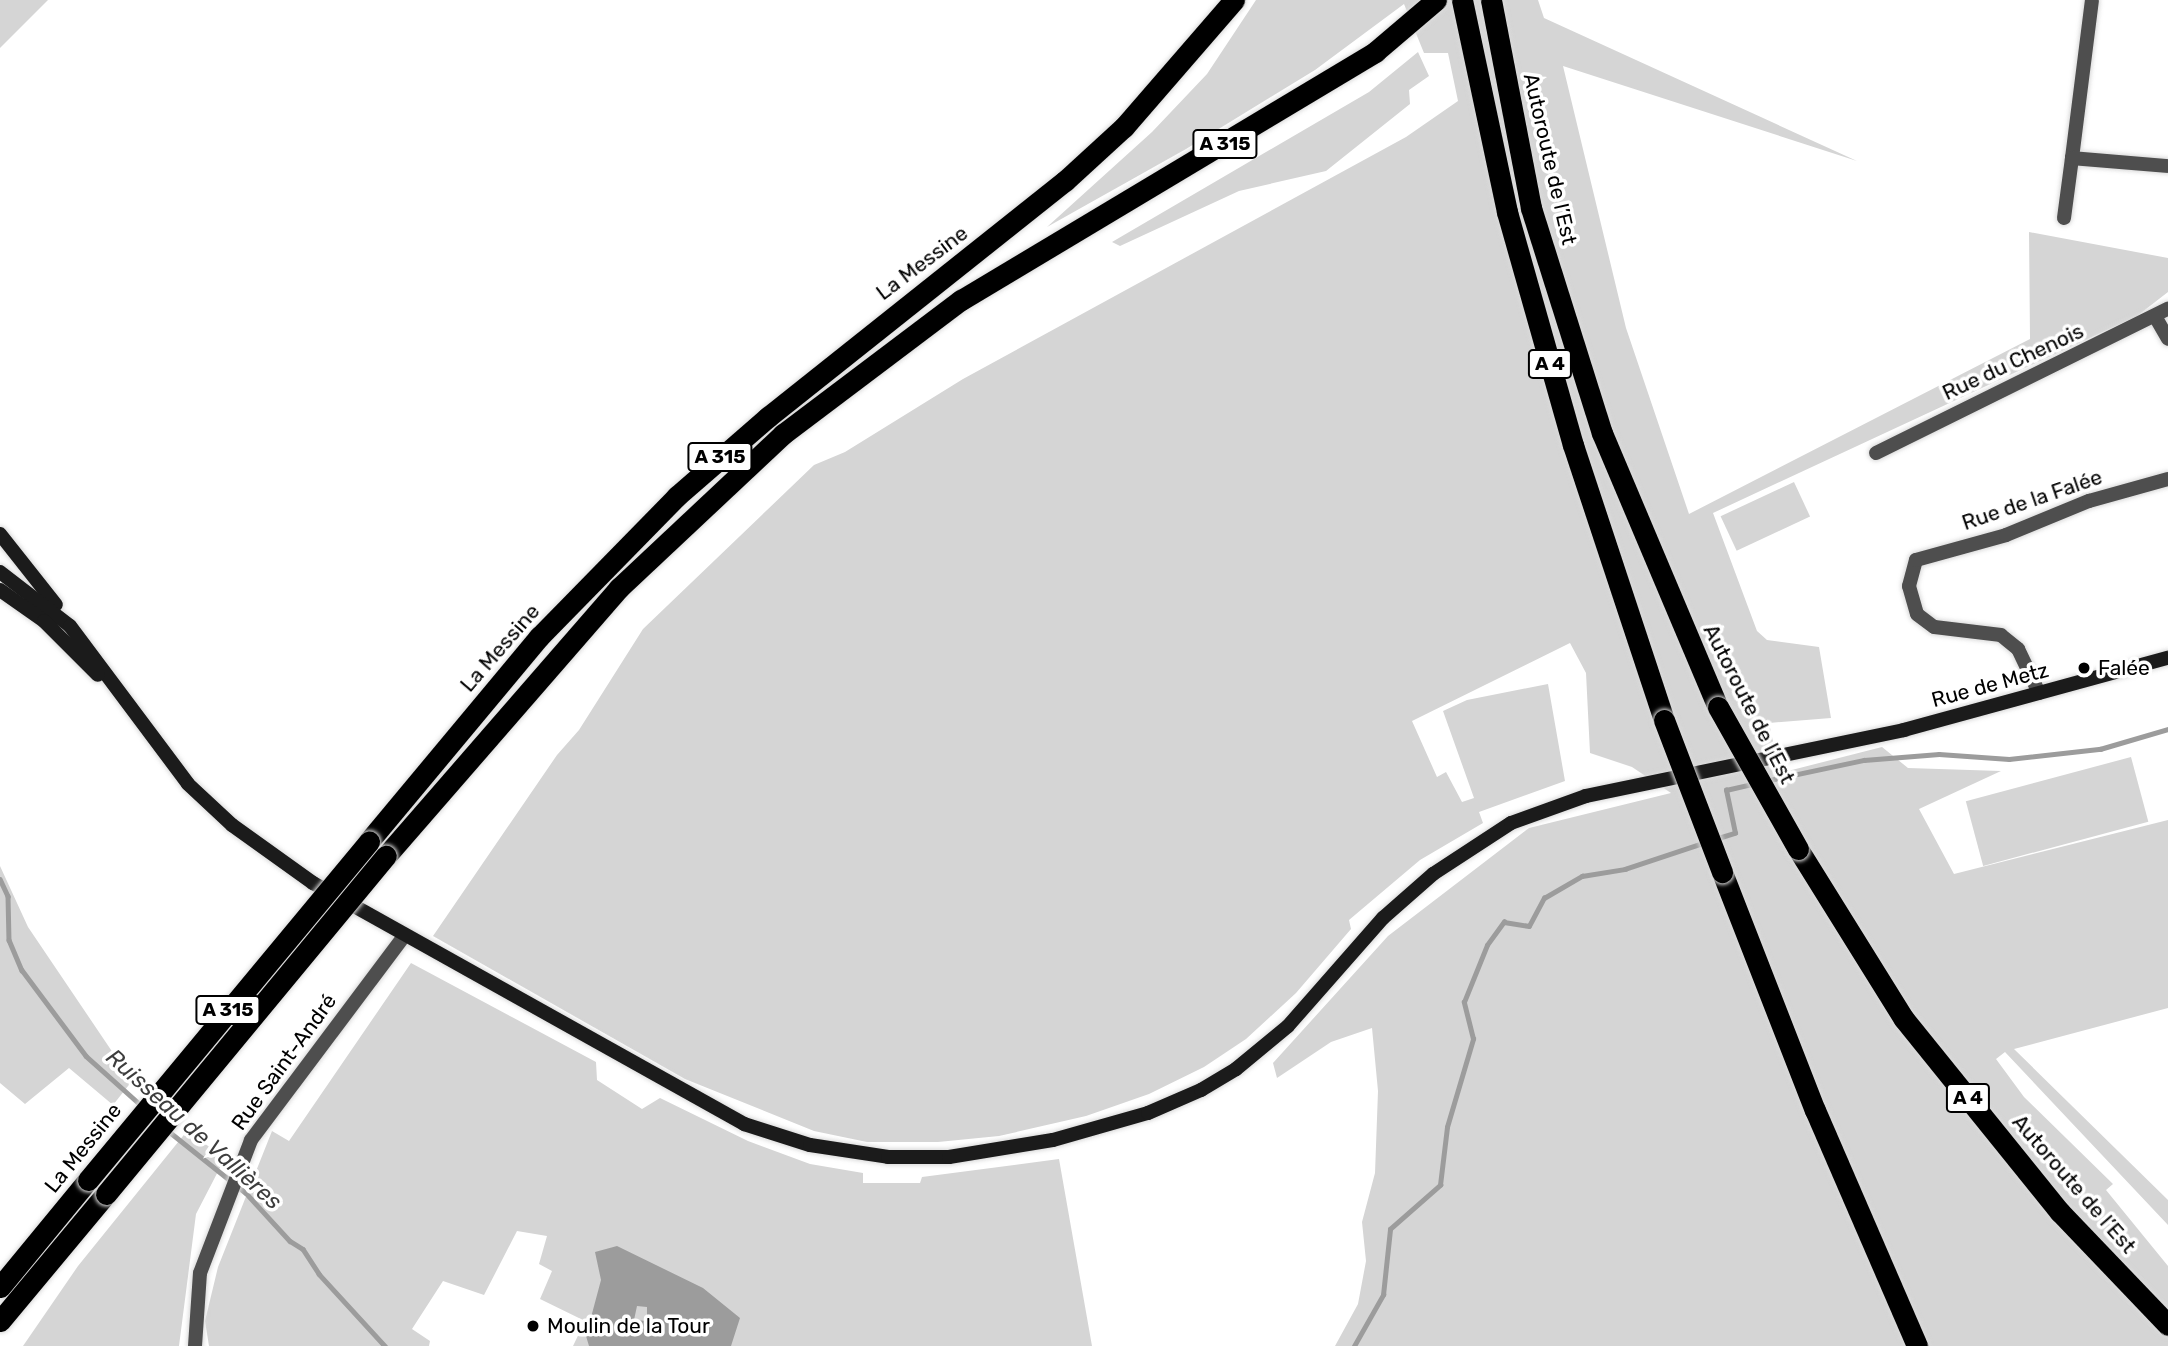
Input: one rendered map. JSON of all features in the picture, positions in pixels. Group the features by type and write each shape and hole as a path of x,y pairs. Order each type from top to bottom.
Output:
{"highway":[{"name":"La Messine","path":"0,1287 539,637 677,496 891,317 1014,224 1124,127 1234,0"},
{"name":"A 315","path":"0,1321 386,856 559,653 731,478 852,380 1022,261 1215,151 1375,52 1436,0"},
{"name":"A 4","path":"1462,0 1507,212 1573,444 1664,720 1815,1110 1917,1346"},
{"name":"Autoroute de l’Est","path":"1490,0 1531,208 1602,433 1718,707 1798,849 1904,1019 2060,1212 2168,1325"},
{"path":"0,1280 24,1258"}],"main road":[{"path":"0,534 123,701"},
{"path":"0,572 70,626"},
{"path":"0,590 44,621 123,701"},
{"name":"Rue de Metz","path":"123,701 188,784 232,825 313,883 404,936 744,1124 810,1145 875,1156 921,1158 995,1151 1098,1129 1148,1113 1236,1069 1288,1026 1403,900 1480,840 1511,823 1586,796 1904,730 2168,658"}],"street":[{"path":"2064,218 2092,0"},
{"path":"2072,158 2168,166"},
{"name":"Rue du Chenois","path":"1876,453 2156,318 2168,309"},
{"path":"2156,318 2168,339"},
{"name":"Rue de la Falée","path":"2039,693 2018,649 2001,635 1934,627 1917,614 1909,586 1916,560 2006,535 2089,501 2168,479"},
{"name":"Rue Saint-André","path":"195,1346 196,1291 224,1202 244,1156 304,1063 404,936"}],"shaded area":[{"path":"0,0 48,0 0,48"},
{"path":"1256,0 1538,0 1544,18 1857,161 1563,66 1626,328 1689,514 2030,339 2029,232 2168,258 2168,292 2137,316 1713,513 1757,631 1767,640 1819,647 1831,718 1769,723 1780,773 1882,747 1908,768 2001,771 1919,809 1954,874 2168,820 2168,1008 2014,1049 2168,1200 2168,1225 2005,1052 1996,1059 2024,1097 2113,1184 2106,1190 2168,1266 2168,1346 1335,1346 1358,1304 1366,1261 1362,1222 1375,1173 1378,1091 1372,1028 1331,1042 1277,1078 1273,1063 1388,936 1529,828 1671,793 1632,767 1590,753 1586,673 1570,643 1412,721 1437,777 1446,772 1462,802 1474,798 1443,711 1467,700 1548,684 1565,781 1479,812 1483,823 1420,860 1349,920 1351,929 1296,993 1246,1039 1204,1067 1149,1094 1086,1116 999,1136 938,1142 867,1142 814,1131 685,1079 433,936 557,755 579,730 643,629 814,465 845,452 963,379 1406,137 1458,101 1448,53 1424,53 1404,4 1315,70 1186,149 1047,227 1152,132 1207,74"},
{"path":"1418,52 1429,76 1409,90 1410,104 1326,171 1239,191 1120,246 1112,242 1369,92"},
{"path":"1794,482 1810,516 1737,551 1721,516"},
{"path":"2131,757 2148,822 1983,866 1966,801"},
{"path":"0,866 28,927 132,1081 113,1105 69,1068 25,1104 0,1083"},
{"path":"411,963 596,1062 597,1080 642,1109 660,1098 748,1141 810,1164 863,1173 863,1183 920,1183 922,1177 1059,1159 1092,1346 573,1346 585,1321 540,1299 552,1271 539,1264 547,1236 517,1231 484,1295 443,1281 412,1329 430,1341 429,1346 209,1346 205,1321 218,1267 272,1131 289,1141"},
{"path":"187,1131 225,1158 196,1214 179,1346 23,1346 78,1266"},
{"path":"617,1246 703,1288 740,1318 731,1346 589,1346 586,1336 601,1280 595,1252","holes":["637,1306 647,1307 647,1321 634,1320"]}],"waterway":[{"path":"1765,781 1864,760 1939,754 2009,759 2100,749 2168,729"},
{"path":"1715,839 1735,833 1726,790 1753,784"},
{"path":"1354,1346 1383,1295 1390,1229 1440,1185 1447,1127 1473,1039 1464,1002 1487,945 1504,922 1529,926 1544,898 1582,876 1625,869 1703,843"},
{"name":"Ruisseau de Vallières","path":"0,879 8,896 9,940 22,970 86,1056 142,1106"},
{"name":"Ruisseau de Vallières","path":"166,1129 246,1193 290,1241 303,1249 319,1274 385,1346"}],"place":[{"name":"Falée","path":"2084,668"},
{"name":"Moulin de la Tour","path":"533,1326"}]}
